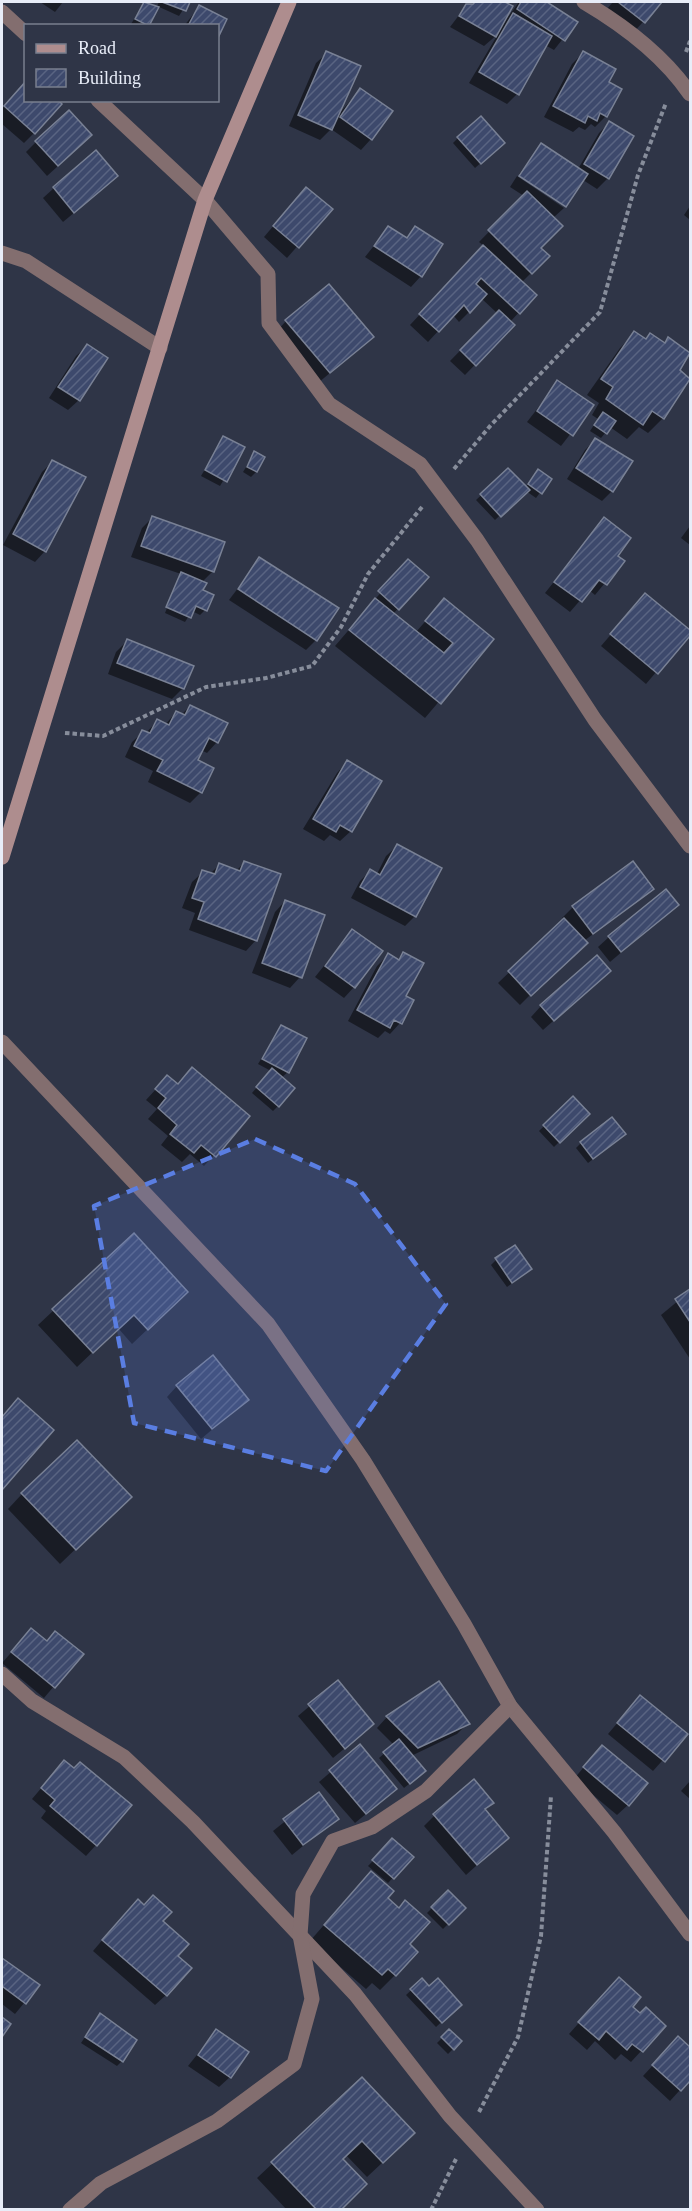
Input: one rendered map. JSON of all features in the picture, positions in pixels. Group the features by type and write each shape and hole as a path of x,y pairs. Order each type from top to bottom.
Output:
{"street":[{"path":"2,857 205,200 289,2"},
{"path":"584,2 614,19 677,75 690,94"},
{"path":"2,12 24,32"},
{"path":"100,102 205,200 268,274 269,323 329,404 420,464 477,540 595,720 690,846"},
{"path":"2,253 26,261 160,348"},
{"path":"2,1042 268,1324 363,1460 464,1624 510,1706 614,1832 690,1934"},
{"path":"2,1674 32,1701 124,1757 193,1822 355,1994 450,2116 537,2210"},
{"path":"70,2210 100,2183 217,2121 294,2064 312,1999 300,1935 303,1894 333,1841 372,1827 426,1791 510,1706"}],"path":[{"path":"432,2210 467,2135 518,2037 541,1936 553,1758"}],"highlighted area":[{"path":"255,1139 355,1184 446,1304 326,1471 134,1423 94,1206"}],"building":[{"path":"144,2 159,7 150,24 135,19"},
{"path":"162,2 190,2 186,11"},
{"path":"505,2 513,6 496,37 459,16 466,4"},
{"path":"521,2 547,2 578,22 565,41 517,9"},
{"path":"618,2 662,2 645,23"},
{"path":"199,5 227,19 219,36 219,24 189,24"},
{"path":"513,13 552,36 519,95 479,72"},
{"path":"326,51 361,66 332,130 298,115"},
{"path":"583,51 616,69 609,82 622,89 607,117 600,113 597,121 588,116 585,123 553,106"},
{"path":"24,83 24,102 60,102 62,104 35,134 4,106"},
{"path":"360,88 393,111 372,140 340,117"},
{"path":"69,110 92,135 58,166 35,141"},
{"path":"481,116 505,143 481,164 457,137"},
{"path":"609,121 634,136 609,179 584,164"},
{"path":"541,143 588,174 566,207 519,176"},
{"path":"96,150 118,176 74,213 53,187"},
{"path":"306,187 333,209 299,248 273,226"},
{"path":"527,191 563,226 541,248 550,256 532,274 488,230"},
{"path":"388,226 407,238 415,226 443,244 422,277 374,246"},
{"path":"483,245 537,295 520,314 481,278 476,284 487,294 470,313 464,305 439,332 419,314"},
{"path":"329,284 374,337 330,373 285,320"},
{"path":"499,310 515,325 476,366 460,350"},
{"path":"634,331 646,339 650,333 665,343 668,337 690,353 680,370 690,379 664,419 652,411 643,425 606,399 613,387 601,379"},
{"path":"87,344 108,358 80,401 58,387"},
{"path":"557,380 594,405 573,436 537,411"},
{"path":"603,412 616,421 607,434 594,425"},
{"path":"223,436 245,447 227,482 205,470"},
{"path":"595,438 633,461 613,492 576,468"},
{"path":"254,451 265,457 257,472 247,467"},
{"path":"52,460 86,477 46,552 13,534"},
{"path":"508,468 530,490 501,517 480,494"},
{"path":"538,469 552,479 542,494 528,484"},
{"path":"152,516 225,542 214,572 141,546"},
{"path":"604,517 631,538 618,556 625,561 607,585 599,580 582,602 554,582"},
{"path":"259,557 339,608 317,641 238,589"},
{"path":"408,559 429,577 399,610 378,591"},
{"path":"181,572 207,583 203,590 214,595 207,611 196,606 191,618 166,607"},
{"path":"645,593 690,630 690,636 658,674 610,634"},
{"path":"375,598 444,653 453,643 425,621 444,598 494,639 441,704 349,630"},
{"path":"127,639 194,666 184,689 117,663"},
{"path":"190,705 228,723 218,743 209,738 198,760 214,768 202,793 157,771 163,760 134,746 142,730 150,733 157,719 169,725 176,711 185,715"},
{"path":"347,760 382,781 352,832 340,825 336,832 313,819"},
{"path":"397,844 442,868 416,917 360,887 370,869 380,875"},
{"path":"244,861 281,874 257,941 198,919 204,902 192,898 202,870 215,874 219,863 240,871"},
{"path":"633,861 654,889 593,934 572,906"},
{"path":"666,889 679,905 621,952 608,936"},
{"path":"285,900 325,915 302,978 262,963"},
{"path":"564,918 588,943 531,996 508,971"},
{"path":"352,929 383,951 355,988 325,966"},
{"path":"403,952 424,963 406,996 414,1000 402,1024 394,1020 390,1028 357,1010 388,953 399,960"},
{"path":"597,955 611,971 554,1021 540,1005"},
{"path":"281,1025 307,1038 289,1073 262,1059"},
{"path":"192,1067 250,1116 216,1157 201,1145 194,1153 170,1134 177,1125 158,1108 166,1098 155,1089 167,1075 178,1084"},
{"path":"272,1068 295,1088 279,1107 256,1087"},
{"path":"573,1096 590,1114 560,1143 543,1125"},
{"path":"612,1117 626,1134 593,1159 580,1142"},
{"path":"134,1233 188,1292 148,1330 134,1315 93,1353 52,1309"},
{"path":"515,1245 532,1269 512,1283 495,1258"},
{"path":"690,1289 690,1322 675,1299"},
{"path":"213,1355 249,1400 212,1429 176,1385"},
{"path":"18,1398 54,1430 2,1490 2,1417"},
{"path":"77,1440 132,1497 76,1550 21,1493"},
{"path":"31,1628 47,1641 55,1631 84,1654 55,1688 11,1652"},
{"path":"338,1680 374,1724 345,1749 308,1704"},
{"path":"439,1681 470,1724 418,1748 386,1716"},
{"path":"640,1695 688,1734 665,1762 617,1723"},
{"path":"399,1739 426,1771 410,1784 383,1752"},
{"path":"360,1744 397,1789 366,1814 329,1770"},
{"path":"602,1745 648,1783 629,1806 583,1767"},
{"path":"64,1760 74,1768 80,1762 132,1805 97,1846 50,1806 55,1800 41,1788"},
{"path":"474,1779 494,1803 485,1809 509,1838 477,1865 433,1814"},
{"path":"319,1792 339,1819 303,1845 283,1819"},
{"path":"392,1838 414,1857 394,1879 372,1860"},
{"path":"371,1871 394,1891 388,1898 399,1908 405,1900 430,1922 410,1944 418,1952 396,1976 388,1969 382,1975 324,1925"},
{"path":"448,1890 466,1908 449,1925 431,1907"},
{"path":"153,1895 172,1912 163,1921 189,1944 178,1956 192,1968 167,1996 102,1940 138,1899 144,1905"},
{"path":"2,1958 40,1985 26,2004 2,1986"},
{"path":"619,1977 641,1997 633,2007 640,2013 646,2007 666,2026 643,2052 632,2044 627,2050 606,2031 599,2040 578,2022"},
{"path":"422,1978 429,1986 438,1978 462,2005 442,2023 410,1989"},
{"path":"100,2013 137,2040 123,2062 85,2037"},
{"path":"2,2017 11,2024 2,2037"},
{"path":"216,2029 249,2052 231,2078 198,2055"},
{"path":"449,2029 462,2041 454,2050 441,2037"},
{"path":"678,2036 690,2047 690,2081 681,2091 652,2065"},
{"path":"362,2077 415,2133 383,2163 362,2141 343,2159 367,2184 341,2210 317,2210 271,2162"}]}
